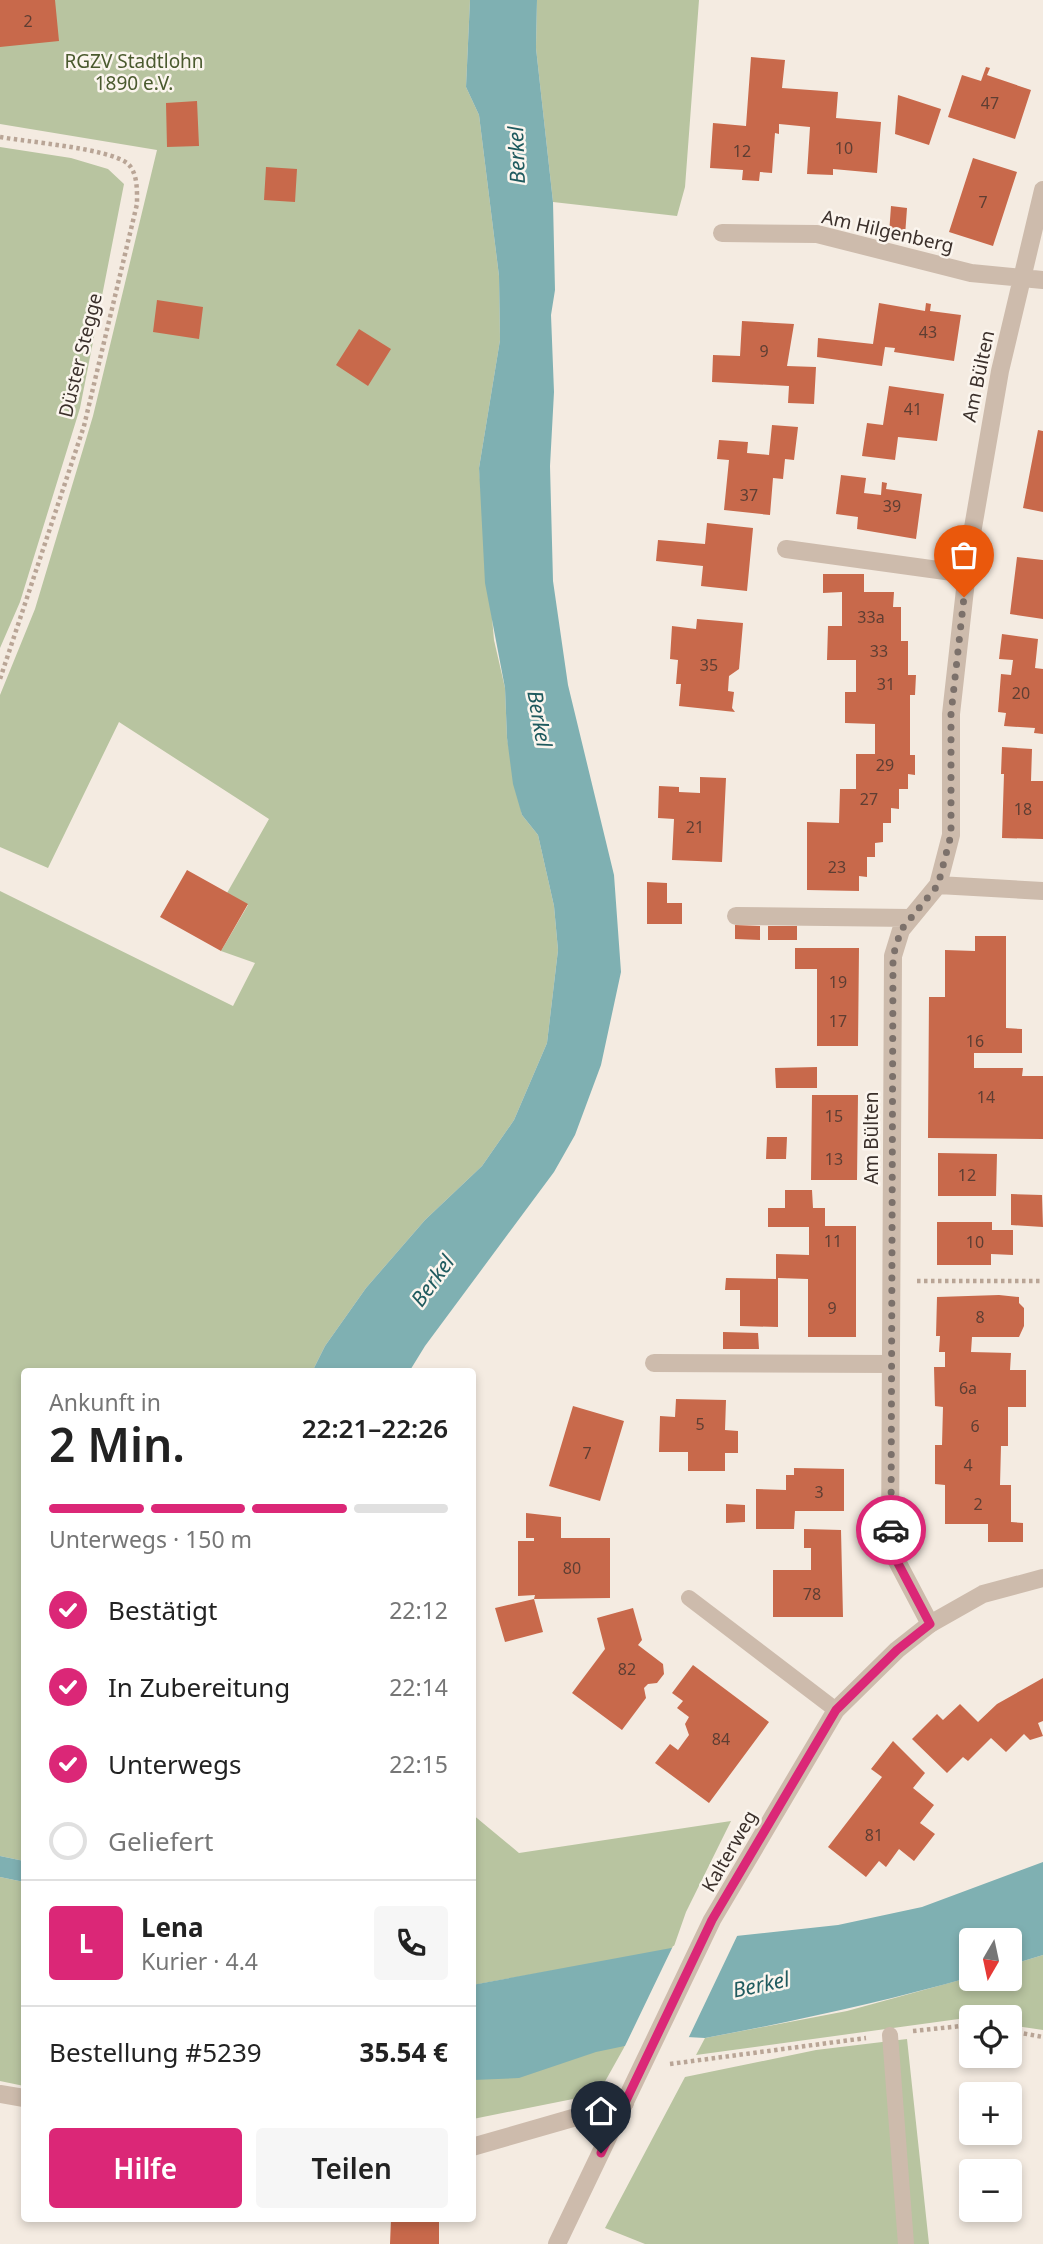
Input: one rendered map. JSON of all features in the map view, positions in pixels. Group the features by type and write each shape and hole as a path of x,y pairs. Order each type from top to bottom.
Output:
{"street":[{"name":"Am Bülten","path":"930,1624 890,1548 893,956 901,930 938,885 951,835 951,714 986,440 1019,279 1043,190"},
{"name":"Am Hilgenberg","path":"722,233 817,234 971,273 1043,279"},
{"path":"786,548 967,574"},
{"path":"938,885 1043,891"},
{"path":"736,916 911,918"},
{"path":"654,1363 891,1364"},
{"name":"Kalterweg","path":"557,2244 712,1920 836,1710 897,1650 930,1624 983,1594 1043,1578"},
{"path":"0,2094 21,2098"},
{"path":"476,2146 625,2103"}],"lane":[{"path":"689,1598 836,1710"},
{"path":"890,2035 906,2244"}],"path":[{"name":"Düster Stegge","path":"0,137 101,153 128,164 136,179 137,204 84,426 0,679"},
{"path":"892,1280 1043,1281"},
{"path":"645,2062 959,2026"},
{"path":"1022,2034 1043,2038"}],"green space":[{"name":"RGZV Stadtlohn 1890 e.V.","path":"0,0 470,0 466,87 479,115 499,276 500,340 479,468 494,640 505,688 507,738 522,815 538,835 554,906 558,950 547,1043 514,1120 482,1166 425,1220 366,1288 325,1346 314,1368 21,1368 21,1860 0,1856 0,891 233,1006 255,963 221,951 248,905 227,893 269,819 119,722 48,868 0,847 0,695 35,609 93,416 157,150 0,124"},
{"path":"537,0 699,0 685,187 677,216 553,202 536,48"},
{"path":"0,147 71,158 108,169 124,184 80,408 20,602 0,648"},
{"path":"476,1817 519,1853 731,1821 686,1912 673,1949 476,1984"},
{"path":"0,1877 21,1881 21,2085 0,2081"},
{"path":"1043,1955 1043,2030 1022,2027 1022,2005 959,2005 959,2019 696,2055 705,2038 847,2011 959,1980 959,1992 1022,1992 1022,1961"},
{"path":"907,2039 929,2244 645,2244 605,2228 685,2077 816,2050"},
{"path":"626,2044 598,2094 476,2118 476,2079"}],"water":[{"name":"Berkel","path":"470,0 537,0 536,48 553,202 555,290 551,315 554,392 550,466 553,581 568,685 614,875 621,972 601,1065 575,1135 554,1172 411,1368 314,1368 325,1346 366,1288 425,1220 482,1166 514,1120 547,1043 558,950 554,906 538,835 522,815 513,784 507,738 505,688 485,583 479,468 500,340 499,276 479,115 466,87"},
{"path":"0,1856 21,1860 21,1881 0,1877"},
{"name":"Berkel","path":"1043,1862 1043,1955 1022,1961 1022,1928 959,1928 959,1980 872,2003 739,2032 705,2038 687,2037 687,2033 596,2052 519,2078 476,2080 476,1984 736,1936 838,1925 922,1907"}],"pier":[{"path":"739,1932 687,2041 684,2038 624,2048 673,1946"}],"building":[{"path":"0,0 55,0 59,41 0,47"},
{"path":"751,57 785,60 782,88 838,92 836,118 881,122 877,173 833,169 833,175 807,174 810,127 779,124 779,134 775,133 772,173 760,172 759,181 742,180 743,170 710,168 713,123 746,126"},
{"path":"986,67 990,68 987,75 1031,90 1015,139 948,117 962,75 981,81"},
{"path":"898,95 941,109 929,145 895,134"},
{"path":"197,101 199,146 167,147 166,103"},
{"path":"973,158 1017,172 993,246 949,232"},
{"path":"266,167 297,169 295,202 264,200"},
{"path":"891,206 907,208 905,236 889,234"},
{"path":"157,300 203,307 199,339 153,332"},
{"path":"879,303 925,311 926,303 931,304 930,311 961,315 954,361 894,352 895,348 885,347 882,366 817,357 818,338 873,344"},
{"path":"742,321 794,324 787,366 816,367 814,404 788,403 789,386 712,382 713,355 740,356"},
{"path":"359,329 391,349 368,386 336,365"},
{"path":"889,386 944,394 937,441 898,437 895,460 862,456 867,423 883,425"},
{"path":"772,425 798,427 794,460 785,459 783,479 773,478 770,515 724,510 729,460 717,459 719,440 748,442 747,453 769,455"},
{"path":"1038,430 1043,431 1043,512 1023,508"},
{"path":"841,475 866,478 864,493 881,495 882,482 887,483 886,489 922,494 916,539 857,529 858,517 836,514"},
{"path":"707,523 753,528 747,591 701,586 703,566 656,561 658,540 705,544"},
{"path":"1017,557 1043,560 1043,619 1010,614"},
{"path":"823,574 864,574 864,592 894,592 893,607 901,607 901,641 908,641 908,675 916,675 915,695 910,695 910,755 915,755 915,775 908,774 908,789 899,789 899,809 891,808 891,823 883,823 883,842 875,843 875,857 867,857 867,877 859,876 859,891 807,890 807,822 839,823 840,789 856,789 856,754 875,754 875,724 845,723 845,692 856,692 856,660 827,660 828,626 842,626 842,592 823,593"},
{"path":"697,619 743,623 739,669 729,676 728,691 734,692 732,708 735,712 679,706 681,684 676,684 678,660 670,659 672,626 696,629"},
{"path":"1002,634 1038,639 1035,668 1043,669 1043,734 1034,733 1035,728 1004,726 1006,713 998,712 1001,674 1011,675 1013,660 999,659"},
{"path":"1002,747 1032,749 1031,781 1043,781 1043,839 1002,838"},
{"path":"700,777 726,778 722,862 672,860 674,819 658,818 659,786 679,787 679,792 700,793"},
{"path":"187,870 248,904 221,951 160,917"},
{"path":"647,882 667,883 667,903 682,903 682,924 647,924"},
{"path":"735,925 760,926 760,940 735,939"},
{"path":"768,926 797,926 797,940 768,940"},
{"path":"975,936 1006,936 1006,1028 1022,1029 1022,1053 974,1053 974,1068 1023,1068 1022,1076 1043,1076 1043,1139 928,1138 929,997 945,997 945,950 975,951"},
{"path":"795,948 859,948 858,1046 817,1046 817,969 795,969"},
{"path":"817,1067 817,1088 776,1088 775,1068"},
{"path":"812,1095 858,1095 857,1180 811,1180"},
{"path":"767,1137 787,1137 786,1159 766,1159"},
{"path":"938,1153 997,1154 996,1196 938,1196"},
{"path":"785,1190 812,1190 813,1208 825,1208 825,1226 856,1226 856,1337 808,1337 808,1279 778,1278 778,1327 740,1326 740,1290 725,1290 726,1278 776,1279 776,1254 809,1255 809,1227 768,1227 768,1208 785,1208"},
{"path":"1011,1194 1042,1195 1043,1227 1011,1225"},
{"path":"937,1222 992,1222 992,1230 1013,1230 1013,1255 991,1254 991,1265 937,1265"},
{"path":"937,1297 1019,1297 1019,1303 1024,1308 1024,1326 1019,1337 972,1337 971,1352 1011,1353 1010,1370 1026,1370 1026,1407 1008,1407 1008,1446 1001,1446 1000,1485 1011,1485 1011,1522 1023,1523 1023,1542 988,1542 988,1524 945,1524 945,1485 935,1484 935,1445 942,1445 943,1407 935,1406 934,1367 945,1367 945,1352 939,1352 940,1336 936,1336"},
{"path":"723,1332 758,1333 759,1349 723,1349"},
{"path":"676,1399 726,1400 725,1430 738,1431 738,1453 725,1453 725,1471 688,1471 688,1452 659,1452 660,1416 675,1417"},
{"path":"573,1406 624,1421 600,1501 549,1486"},
{"path":"794,1468 844,1469 844,1511 795,1511 794,1529 756,1529 756,1489 786,1490 786,1475 794,1475"},
{"path":"726,1504 745,1505 745,1522 726,1523"},
{"path":"526,1513 561,1517 561,1538 610,1538 610,1598 534,1599 535,1595 518,1596 518,1541 534,1541 534,1538 526,1538"},
{"path":"804,1529 841,1530 843,1617 773,1617 773,1570 811,1570 811,1548 804,1548"},
{"path":"534,1599 543,1632 505,1642 495,1608"},
{"path":"633,1608 642,1640 638,1645 663,1664 664,1674 657,1683 648,1684 644,1688 646,1698 622,1730 572,1693 605,1649 597,1618"},
{"path":"693,1665 769,1722 709,1803 655,1763 670,1744 678,1750 689,1735 685,1724 689,1717 677,1708 683,1701 672,1693"},
{"path":"1043,1678 1043,1721 1038,1723 1043,1736 1030,1740 1024,1734 1006,1752 991,1738 968,1761 963,1757 947,1773 912,1739 937,1714 943,1720 960,1704 978,1722 997,1704"},
{"path":"893,1741 925,1773 913,1788 934,1805 920,1823 935,1834 914,1861 899,1849 886,1867 879,1861 866,1877 828,1847 882,1777 871,1769"},
{"path":"391,2222 439,2222 439,2244 390,2244"}],"way so far":[{"path":"891,1530 893,956 901,930 938,885 951,835 951,714 964,597"}],"route":[{"path":"601,2153 712,1920 836,1710 897,1650 930,1624 890,1548 891,1530"}]}
